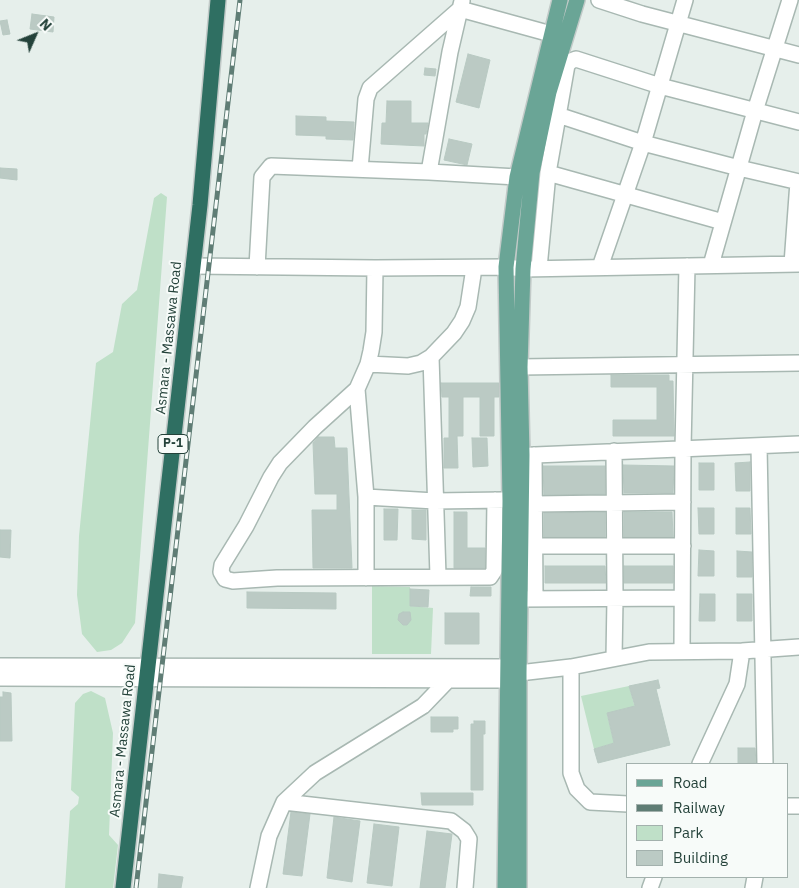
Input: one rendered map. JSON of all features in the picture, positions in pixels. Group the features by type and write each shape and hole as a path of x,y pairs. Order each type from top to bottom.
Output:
{"highway":[{"name":"Asmara - Massawa Road","path":"123,888 193,266 218,0"}],"main road":[{"path":"506,888 511,673 528,599 521,455 506,267 516,177 560,0"},
{"path":"519,888 502,500 521,455 520,367 523,269 532,173 549,92 576,0"}],"street":[{"path":"599,0 626,9 799,55"},
{"path":"600,267 643,143 685,0"},
{"path":"711,266 755,111 790,0"},
{"path":"462,5 551,34"},
{"path":"360,169 366,98 370,88 462,5"},
{"path":"429,172 450,52 462,5"},
{"path":"539,268 548,173 567,65 570,60 576,58 660,86 799,122"},
{"path":"193,266 506,267 523,269 796,264 799,182 643,143 558,115"},
{"path":"257,267 262,177 271,166 516,177"},
{"path":"548,173 723,222"},
{"path":"682,650 683,448 687,266"},
{"path":"366,497 435,501 502,500 494,571 490,577 277,578 233,581 225,579 221,572 226,557 280,463 315,427 357,389 368,364 374,332 375,268"},
{"path":"368,364 408,366 421,363 431,357 454,333 462,321 468,307 474,268"},
{"path":"431,357 438,576"},
{"path":"520,367 799,363"},
{"path":"357,389 366,497 366,578"},
{"path":"682,598 528,599 535,546 535,504 521,455 799,444"},
{"path":"759,446 765,763"},
{"path":"614,451 614,658"},
{"path":"535,504 683,502"},
{"path":"535,546 683,546"},
{"path":"0,666 448,680 571,667 649,652 682,650 742,651 799,647"},
{"path":"700,763 737,684 742,651"},
{"path":"571,667 571,773 577,789 590,802 626,804"},
{"path":"0,678 147,672 511,673"},
{"path":"258,888 268,836 284,802 315,773 423,706 448,680"},
{"path":"284,802 451,822 464,831 469,839 465,888"}],"green space":[{"path":"161,193 167,197 135,623 122,643 111,650 97,652 82,634 77,595 79,536 96,363 113,352 122,304 137,290 154,198"},
{"path":"372,586 410,587 410,606 433,608 431,654 372,654"},
{"path":"629,686 643,737 627,708 607,714 614,743 594,749 581,696"},
{"path":"91,691 105,698 113,733 109,835 118,845 113,888 65,888 70,811 78,804 79,797 71,790 75,703 83,694"}],"building":[{"path":"32,14 54,17 53,32 30,29"},
{"path":"7,20 10,34 3,35 0,21"},
{"path":"468,54 490,60 479,108 456,102"},
{"path":"425,68 436,69 435,76 424,75"},
{"path":"387,101 411,101 411,123 428,123 426,134 424,134 424,146 381,144 382,123 386,123"},
{"path":"296,116 326,117 326,121 354,122 353,140 326,139 326,136 296,135"},
{"path":"449,139 472,144 467,165 444,160"},
{"path":"0,168 17,169 17,180 0,178"},
{"path":"611,375 669,375 669,381 673,381 674,436 613,436 613,420 657,420 657,387 611,387"},
{"path":"441,383 499,383 499,397 494,397 494,436 480,436 480,397 463,397 463,436 457,436 458,468 444,468 444,438 449,438 449,397 442,397"},
{"path":"318,437 334,437 335,448 347,448 352,568 313,568 312,510 337,510 337,494 315,494 313,443"},
{"path":"472,438 487,438 488,466 473,467"},
{"path":"750,462 750,491 736,491 735,463"},
{"path":"699,463 714,463 714,490 699,490"},
{"path":"623,465 674,466 673,493 624,493"},
{"path":"543,466 605,466 605,494 544,495"},
{"path":"698,508 714,508 714,534 699,534"},
{"path":"736,508 750,508 751,534 736,534"},
{"path":"384,509 398,509 397,540 384,540"},
{"path":"412,510 426,510 426,540 412,539"},
{"path":"454,512 467,512 467,548 485,548 485,568 454,568"},
{"path":"605,512 605,537 544,537 544,513"},
{"path":"624,512 672,512 673,537 624,537"},
{"path":"0,530 11,530 10,558 0,557"},
{"path":"699,550 714,551 714,576 698,576"},
{"path":"737,551 752,552 752,577 737,577"},
{"path":"545,566 605,566 606,583 545,583"},
{"path":"624,566 673,566 673,583 624,583"},
{"path":"471,587 491,587 491,596 470,596"},
{"path":"410,589 429,590 428,607 410,606"},
{"path":"247,592 336,593 336,609 247,608"},
{"path":"700,594 715,594 715,621 699,621"},
{"path":"737,594 752,594 752,621 737,621"},
{"path":"410,612 411,620 407,625 403,625 398,620 399,614"},
{"path":"445,613 479,613 479,644 445,644"},
{"path":"658,680 660,688 656,689 670,745 598,763 594,749 614,743 607,713 635,706 629,686"},
{"path":"3,692 11,693 12,741 0,741 0,697 3,697"},
{"path":"431,717 458,717 458,729 453,729 453,732 431,732"},
{"path":"474,721 485,721 485,734 483,734 483,790 471,790 471,724 474,724"},
{"path":"738,748 755,748 756,763 738,763"},
{"path":"421,793 473,793 473,805 422,805"},
{"path":"291,812 310,814 302,876 283,874"},
{"path":"334,817 360,821 352,882 327,878"},
{"path":"374,824 399,827 392,886 367,883"},
{"path":"427,831 452,834 445,888 420,888"},
{"path":"159,874 183,877 181,888 158,888"}],"railway":[{"path":"136,888 240,0"}]}
